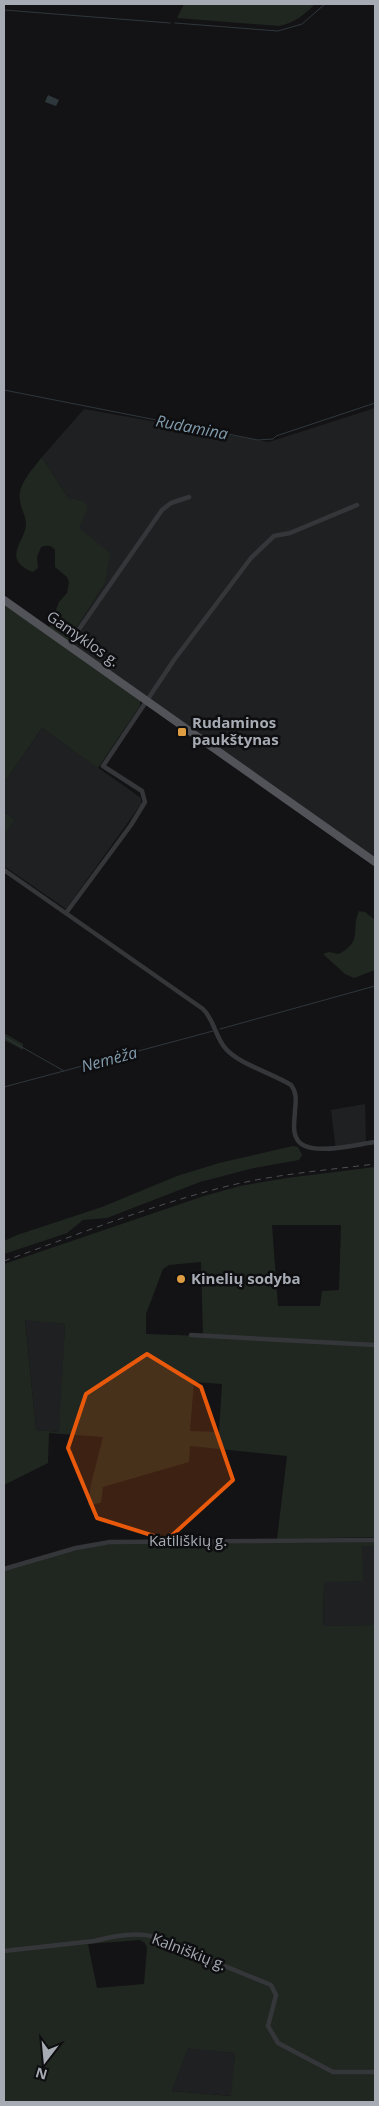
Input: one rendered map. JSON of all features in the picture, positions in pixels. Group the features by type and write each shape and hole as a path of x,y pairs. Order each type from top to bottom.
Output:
{"main road":[{"name":"Gamyklos g.","path":"4,600 375,862"}],"street":[{"path":"68,645 162,510 170,503 189,497"},
{"path":"66,913 131,825 145,802 142,791 103,766 146,700 219,599 251,558 268,541 278,534 290,532 357,505"},
{"path":"4,870 203,1009 212,1020 221,1041 229,1052 291,1085 296,1094 294,1132 298,1142 303,1146 314,1150 375,1142"},
{"path":"191,1335 375,1345"},
{"name":"Katiliškių g.","path":"4,1569 76,1548 110,1542 375,1540"},
{"name":"Kalniškių g.","path":"4,1951 108,1938 143,1935 154,1937 271,1985 276,1995 268,2026 274,2038 284,2047 333,2072 375,2072"}],"highlighted area":[{"path":"147,1354 201,1387 233,1480 167,1540 97,1518 68,1448 86,1394"}],"shaded area":[{"path":"184,4 315,4 295,20 279,26 177,18"},
{"path":"48,95 59,100 56,106 45,102"},
{"path":"375,408 375,859 68,641 105,583 78,528 87,511 81,500 68,498 42,457 84,409 269,442"},
{"path":"42,457 68,498 81,500 87,505 87,511 79,528 110,553 105,583 68,641 49,628 59,602 67,593 69,582 67,577 55,567 55,550 49,546 41,547 37,557 38,568 33,572 23,567 16,556 26,524 20,501 21,489 26,477"},
{"path":"4,603 140,700 140,706 98,768 42,728 4,783"},
{"path":"42,728 141,798 141,804 66,909 4,866 4,836 15,820 4,812 4,783"},
{"path":"4,812 15,820 4,836"},
{"path":"359,911 365,912 375,920 375,970 354,978 345,974 323,954 329,952 339,954 347,949 354,940"},
{"path":"4,1033 23,1044 23,1050 4,1040"},
{"path":"365,1104 366,1145 336,1150 331,1110"},
{"path":"293,1146 298,1147 302,1155 299,1160 254,1168 200,1182 107,1218 83,1220 67,1233 4,1254 4,1241 17,1235 102,1207 177,1176 219,1163"},
{"path":"375,1167 375,1537 277,1539 287,1456 190,1446 189,1462 103,1487 101,1503 88,1505 91,1484 103,1437 49,1433 48,1463 4,1485 4,1264 204,1196 240,1186","holes":["272,1225 341,1225 339,1290 322,1291 320,1306 278,1306","201,1262 203,1336 146,1334 146,1314 163,1269 169,1265","25,1320 65,1324 59,1432 36,1430","194,1382 222,1384 219,1432 190,1431"]},
{"path":"25,1319 65,1324 60,1432 36,1430"},
{"path":"375,1542 375,1546 362,1546 363,1581 324,1582 323,1626 375,1625 375,2102 4,2102 4,1571 80,1549 111,1544","holes":["140,1940 145,1943 147,1948 144,1984 97,1988 88,1944","188,2048 235,2053 231,2096 172,2091"]},
{"path":"362,1546 375,1546 375,1625 323,1626 324,1582"},
{"path":"188,2047 235,2053 232,2096 172,2091"}],"waterway":[{"path":"175,23 278,31 302,24 325,4"},
{"path":"4,10 170,23"},
{"name":"Rudamina","path":"4,390 258,440 273,439 276,436 375,403"},
{"name":"Nemėža","path":"220,1029 375,986"},
{"name":"Nemėža","path":"4,1087 213,1031"},
{"path":"4,1037 64,1071"}],"railway":[{"path":"4,1261 145,1210 232,1185 285,1175 375,1164"}],"place":[{"name":"Rudaminos paukštynas","path":"182,732"},
{"name":"Kinelių sodyba","path":"181,1279"}]}
